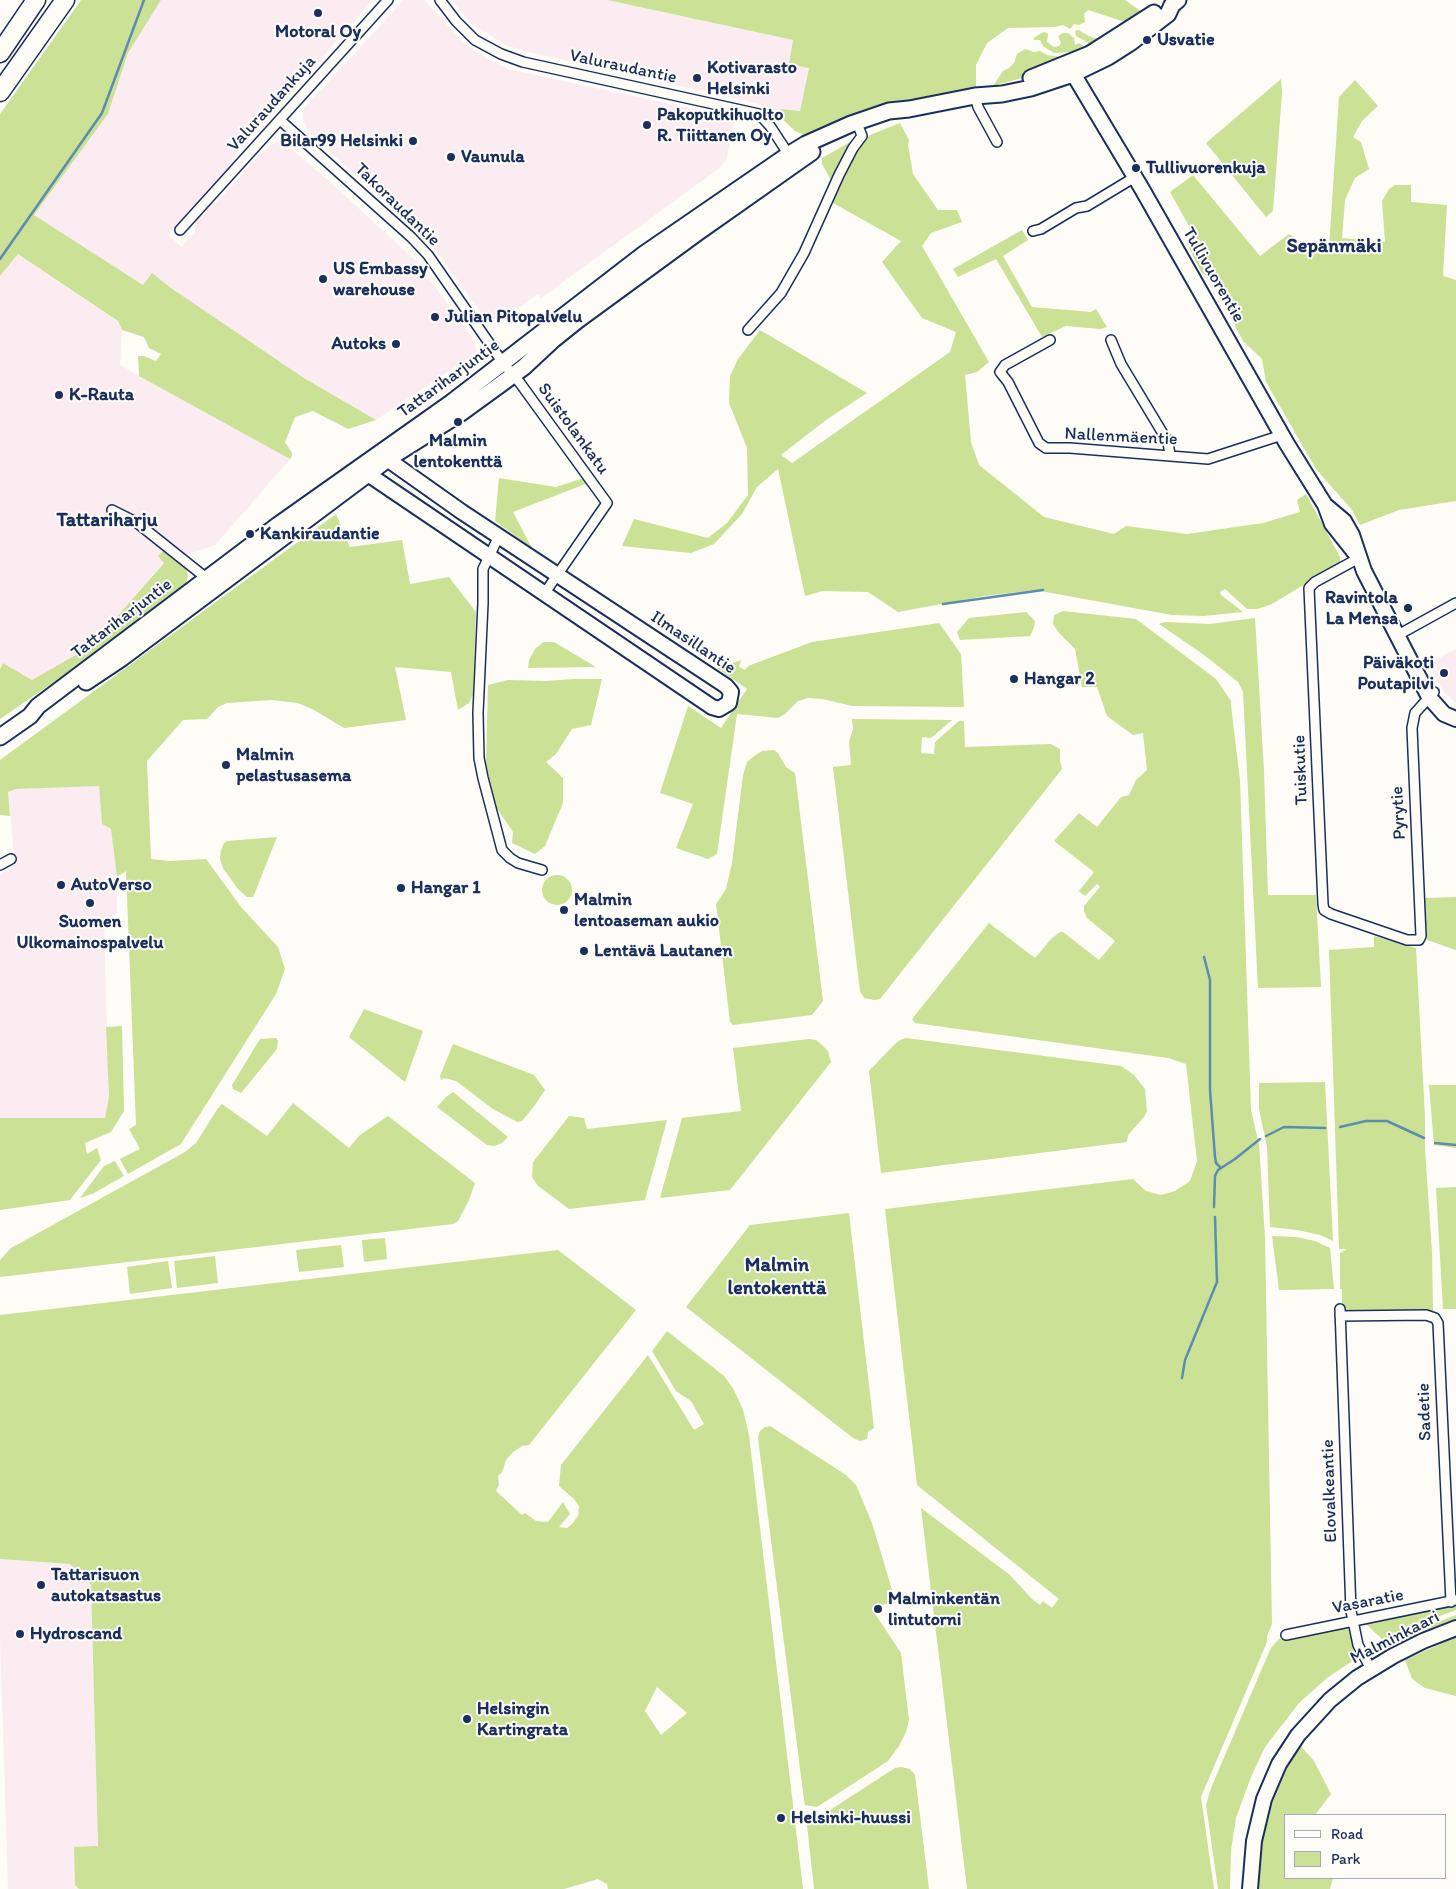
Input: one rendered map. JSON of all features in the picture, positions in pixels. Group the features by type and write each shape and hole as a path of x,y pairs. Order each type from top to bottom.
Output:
{"highway":[{"path":"0,53 36,0"},
{"path":"0,92 65,0"},
{"path":"25,57 69,0"}],"main road":[{"name":"Tattariharjuntie","path":"383,456 461,413 524,367 553,340 792,159 806,144 851,124 889,111 1031,88 1070,69 1108,57 1130,44 1168,14 1175,2"},
{"name":"Tullivuorentie","path":"1070,69 1135,177 1282,435 1325,505 1332,524 1359,558 1399,636 1402,646 1444,714 1456,719"},
{"name":"Tattariharjuntie","path":"0,738 30,716 38,706 212,582 278,525 363,471 383,456 573,307 644,254 792,159 859,128 909,109"},
{"name":"Ilmasillantie","path":"363,471 712,707 719,709 729,703 732,696 726,686 558,576 383,456"},
{"name":"Tullivuorentie","path":"1432,694 1456,713"},
{"name":"Malminkaari","path":"1250,1889 1251,1863 1257,1822 1264,1799 1280,1764 1298,1735 1342,1688 1371,1669 1422,1642 1456,1628"}],"street":[{"name":"Valuraudankuja","path":"180,230 388,0"},
{"name":"Valuraudantie","path":"440,0 456,21 475,40 501,54 523,62 759,114 770,126 792,159"},
{"path":"975,96 978,107 997,142"},
{"name":"Takoraudantie","path":"280,120 416,241 428,255 513,375"},
{"path":"748,330 781,293 804,254 839,176 853,148 862,136 859,128"},
{"path":"1033,232 1076,208 1087,206 1135,177"},
{"name":"Nallenmäentie","path":"1050,340 1005,365 1000,372 1008,382 1039,443 1046,448 1208,458 1282,435"},
{"path":"1111,340 1121,364 1168,442 1170,455"},
{"name":"Suistolankatu","path":"513,375 607,503 558,576"},
{"path":"112,510 136,522 212,582"},
{"path":"499,536 483,569 478,713 479,758 502,850 518,863 542,870"},
{"name":"Tuiskutie","path":"1359,558 1315,582 1309,588 1323,904 1324,910 1331,914 1407,940 1419,940"},
{"path":"544,594 558,576"},
{"path":"1399,636 1456,603"},
{"name":"Pyrytie","path":"1419,940 1421,936 1412,728 1415,714 1432,694"},
{"path":"0,865 11,859"},
{"name":"Sadetie","path":"1340,1313 1426,1315 1435,1318 1438,1323 1453,1601"},
{"name":"Elovalkeantie","path":"1340,1313 1352,1622 1358,1646 1371,1669"},
{"name":"Vasaratie","path":"1286,1634 1453,1601"}],"shaded area":[{"path":"161,0 373,0 233,157 237,161 168,235 182,247 195,232 195,221 224,195 263,150 265,152 273,143 283,142 329,181 416,261 472,337 477,352 376,420 304,378 152,274 143,285 34,215 108,114 128,53"},
{"path":"404,0 424,0 463,42 489,60 512,70 735,118 726,160 717,170 541,298 538,294 500,321 496,318 489,324 433,246 418,230 308,132 303,120 305,107"},
{"path":"452,0 606,0 793,40 809,68 800,111 781,109 777,114 760,104 505,45 470,22"},
{"path":"18,254 118,321 122,330 120,365 290,459 215,545 164,562 91,646 32,680 3,663 0,669 0,276"},
{"name":"Päiväkoti Poutapilvi","path":"1456,649 1456,703 1444,692 1428,664"},
{"path":"99,785 102,824 111,829 117,877 117,913 104,926 109,1096 105,1118 0,1118 0,874 15,864 8,792 17,789"},
{"path":"0,1559 70,1564 91,1585 98,1846 75,1884 79,1889 8,1889 0,1635"}],"green space":[{"path":"81,0 161,0 128,53 108,114 34,215 143,285 152,273 171,288 304,378 376,420 348,429 313,411 295,417 285,442 292,453 290,459 139,376 138,356 144,356 156,361 161,354 149,348 144,337 122,330 118,321 18,254 0,276 0,114"},
{"path":"607,0 1125,0 1142,12 1128,23 1088,10 1084,14 1085,22 1079,25 1074,24 1070,29 1063,25 1055,27 1008,28 987,43 976,65 976,90 830,131 827,125 804,135 795,131 777,114 781,109 800,111 809,68 789,64 793,40"},
{"path":"1078,30 1101,40 1071,55 1070,52 1054,53 1043,46 1040,40 1034,40 1034,38 1045,32 1048,34 1047,42 1054,47 1059,46 1061,43 1058,36 1068,33 1074,38 1075,45 1079,43 1084,46 1088,44 1076,36 1075,31"},
{"path":"1025,49 1034,52 1040,51 1047,55 1063,57 1071,55 1029,76 993,86 1003,71 1014,63 1017,54"},
{"path":"1281,79 1282,93 1273,211 1266,217 1206,143"},
{"path":"1355,80 1378,106 1362,121 1353,137 1361,142 1369,169 1355,178 1345,200 1342,238 1385,242 1382,201 1389,189 1395,185 1411,185 1411,202 1447,205 1443,276 1456,280 1456,501 1399,510 1360,525 1352,510 1316,469 1266,382 1262,359 1243,341 1235,326 1230,303 1219,285 1201,272 1189,248 1194,235 1170,192 1193,175 1260,256 1289,234 1312,249 1329,247 1339,97"},
{"path":"900,123 909,140 908,145 913,174 938,210 957,210 962,222 931,233 922,246 989,362 977,372 965,375 971,442 979,465 1044,517 1114,534 1126,526 1187,534 1263,523 1300,512 1297,500 1306,494 1340,557 1340,563 1272,604 1258,609 1247,609 1225,589 1220,592 1221,595 1243,612 1204,616 1172,615 1035,590 985,596 898,612 868,592 822,591 805,596 778,469 757,487 742,514 714,544 691,553 622,546 634,519 708,538 727,523 748,495 747,448 729,403 730,376 738,359 760,330 867,393 826,420 781,455 792,463 950,352 956,332 922,318 882,262 901,241 833,203 836,188 853,152 870,135"},
{"path":"852,141 834,180 831,180 822,164 822,158"},
{"path":"1022,230 1028,240 1003,256 1032,307 1091,312 1096,309 1107,327 1101,329 1066,326 1042,337 996,259 958,277 953,269"},
{"path":"587,477 588,483 513,512 532,548 495,521 499,478 556,487"},
{"path":"336,514 350,547 402,540 410,584 449,577 476,612 473,695 469,703 458,710 451,672 395,667 406,720 344,728 298,703 271,700 227,703 218,707 207,719 183,720 147,761 151,859 169,861 206,859 241,907 278,947 285,969 276,994 181,1144 128,1174 120,1159 140,1149 129,1129 136,1125 126,871 117,877 111,829 102,824 99,786 16,789 8,792 10,816 0,815 0,760"},
{"path":"164,550 186,568 188,576 186,583 60,678 0,719 0,669 3,663 32,680 91,646 164,563 158,556"},
{"path":"1063,611 1136,619 1216,679 1231,701 1240,780 1251,1110 1259,1144 1265,1238 1272,1624 1267,1636 1267,1642 1201,1797 1214,1889 967,1889 921,1508 1010,1575 1040,1605 1043,1601 1052,1608 1059,1599 917,1485 885,1209 1133,1179 1146,1191 1161,1195 1175,1191 1190,1181 1197,1161 1186,1064 1168,1058 915,1023 912,1019 989,923 1035,958 1051,939 1060,932 1063,932 1099,960 1115,941 1087,918 1084,911 1084,906 1100,887 1097,884 1085,896 1079,891 1094,872 1054,841 1079,813 1097,827 1121,797 1129,795 1136,780 1147,770 1143,733 1133,735 1107,716 1097,687 1082,687 1075,649 1053,624 1054,615"},
{"path":"1026,612 1035,621 1030,636 960,640 957,632 969,618"},
{"path":"1255,618 1264,771 1268,895 1316,895 1321,987 1258,988 1243,692 1238,682 1204,655 1159,624 1165,622 1210,624"},
{"path":"939,623 961,654 964,707 852,706 823,699 808,698 798,701 778,718 737,714 717,854 708,859 676,848 693,804 660,793 688,706 721,728 747,689 717,668 741,660 739,667 745,670 748,666 812,642"},
{"path":"543,642 554,642 596,667 528,668 529,660 535,649"},
{"path":"602,679 591,725 572,729 556,754 546,762 563,778 563,803 545,846 535,854 512,843 513,832 494,804 486,763 488,685 508,680 545,681"},
{"path":"852,719 952,720 931,738 922,737 921,753 934,754 935,742 959,721 964,721 965,747 1051,744 1060,749 1062,769 880,999 874,1000 864,998 860,991 833,767 851,765 849,742 853,729"},
{"path":"774,750 778,753 786,767 795,773 823,1001 812,1015 733,1025 730,1022 716,904 726,889 732,863 743,775 747,762 762,751"},
{"path":"277,837 253,897 247,897 238,889 223,868 220,859 224,843 227,841"},
{"path":"557,875 568,879 572,890 568,901 557,905 546,901 542,890 546,879"},
{"path":"1456,897 1456,950 1427,940 1425,898"},
{"path":"1374,936 1416,948 1425,1149 1432,1252 1433,1311 1346,1314 1342,1310 1340,1253 1347,1249 1339,1249 1329,950 1374,947"},
{"path":"364,1009 423,1031 405,1082 349,1037"},
{"path":"122,1026 124,1111 111,1132 85,1143 87,1154 97,1148 101,1160 70,1200 0,1210 0,1118 105,1118 109,1096 106,1027"},
{"path":"276,1038 278,1041 277,1049 241,1093 233,1089 232,1085 260,1039"},
{"path":"906,1038 1121,1066 1134,1075 1145,1089 1147,1111 1128,1135 1127,1142 881,1173 869,1071 895,1044"},
{"path":"809,1039 816,1040 828,1051 831,1062 730,1190 660,1198 682,1118 741,1111 733,1048"},
{"path":"453,1044 534,1075 545,1090 522,1121 517,1122 493,1109 456,1081 444,1078 441,1080 440,1076"},
{"path":"1325,1082 1333,1241 1320,1235 1270,1227 1267,1147 1259,1109 1259,1083"},
{"path":"1429,1085 1456,1085 1456,1148 1434,1145"},
{"path":"453,1092 508,1137 502,1143 494,1146 487,1145 437,1107"},
{"path":"293,1103 349,1148 360,1135 388,1116 475,1183 458,1221 453,1224 0,1277 0,1260 11,1248 185,1152 196,1143 222,1104 267,1136"},
{"path":"569,1116 584,1118 587,1129 667,1120 645,1200 569,1209 538,1186 532,1177 533,1162"},
{"path":"115,1161 124,1176 92,1194 80,1198 104,1166"},
{"path":"1456,1187 1456,1309 1443,1309 1436,1188"},
{"path":"849,1213 874,1428 868,1432 867,1439 860,1441 853,1438 686,1307 750,1225"},
{"path":"1272,1236 1296,1237 1315,1241 1330,1248 1334,1289 1279,1290"},
{"path":"385,1238 387,1259 364,1262 362,1240"},
{"path":"341,1245 344,1267 299,1272 296,1250"},
{"path":"558,1250 636,1310 529,1445 522,1446 506,1460 502,1472 498,1476 499,1485 496,1491 522,1515 525,1513 536,1521 548,1522 563,1502 570,1514 559,1527 567,1528 572,1524 578,1516 579,1506 559,1486 561,1465 648,1355 694,1430 704,1424 691,1401 676,1391 652,1351 667,1331 724,1376 734,1390 743,1410 749,1435 803,1889 608,1889 607,1884 598,1879 564,1889 79,1889 75,1885 74,1847 98,1846 91,1585 70,1564 0,1559 0,1315","holes":["657,1687 687,1713 661,1735 645,1711"]},
{"path":"215,1256 218,1283 177,1288 174,1261"},
{"path":"168,1261 172,1288 130,1294 127,1267"},
{"path":"770,1426 846,1475 856,1485 872,1523 896,1603 878,1605 874,1612 901,1653 909,1720 906,1732 888,1761 817,1807 805,1805 804,1800 758,1438 760,1431"},
{"path":"1454,1605 1456,1610 1424,1622 1384,1641 1366,1624"},
{"path":"1456,1615 1456,1622 1393,1649 1389,1643 1425,1627"},
{"path":"1347,1628 1350,1631 1355,1656 1354,1660 1327,1678 1299,1703 1265,1747 1251,1777 1236,1818 1231,1850 1230,1889 1218,1889 1206,1805 1211,1788 1271,1648 1279,1639"},
{"path":"1456,1637 1456,1696 1425,1688 1412,1679 1405,1660"},
{"path":"1300,1745 1314,1761 1331,1794 1316,1814 1284,1814 1284,1879 1333,1879 1330,1889 1259,1889 1259,1865 1263,1826 1271,1798"},
{"path":"895,1768 910,1769 915,1775 929,1889 814,1889 807,1825"}],"waterway":[{"path":"0,259 102,113 144,0"},
{"path":"943,604 1043,590"},
{"path":"1204,957 1210,980 1210,1090 1215,1157 1216,1163 1221,1168"},
{"path":"1340,1127 1366,1121 1387,1121 1424,1138"},
{"path":"1266,1136 1284,1127 1325,1128"},
{"path":"1214,1207 1215,1176 1218,1170 1260,1139"},
{"path":"1435,1143 1456,1145"},
{"path":"1182,1378 1185,1360 1217,1282 1215,1217"}],"place":[{"name":"Motoral Oy","path":"318,13"},
{"name":"Usvatie","path":"1147,40"},
{"name":"Kotivarasto Helsinki","path":"697,78"},
{"name":"Pakoputkihuolto R. Tiittanen Oy","path":"647,125"},
{"name":"Bilar99 Helsinki","path":"413,141"},
{"name":"Vaunula","path":"451,157"},
{"name":"Tullivuorenkuja","path":"1136,168"},
{"name":"US Embassy warehouse","path":"323,279"},
{"name":"Julian Pitopalvelu","path":"435,317"},
{"name":"Autoks","path":"396,344"},
{"name":"K-Rauta","path":"59,395"},
{"name":"Malmin lentokenttä","path":"458,422"},
{"name":"Kankiraudantie","path":"250,534"},
{"name":"Ravintola La Mensa","path":"1408,608"},
{"name":"Päiväkoti Poutapilvi","path":"1444,673"},
{"name":"Hangar 2","path":"1014,679"},
{"name":"Malmin pelastusasema","path":"226,765"},
{"name":"AutoVerso","path":"61,885"},
{"name":"Hangar 1","path":"401,888"},
{"name":"Suomen Ulkomainospalvelu","path":"90,903"},
{"name":"Malmin lentoaseman aukio","path":"564,910"},
{"name":"Lentävä Lautanen","path":"584,951"},
{"name":"Tattarisuon autokatsastus","path":"41,1585"},
{"name":"Malminkentän lintutorni","path":"878,1609"},
{"name":"Hydroscand","path":"20,1634"},
{"name":"Helsingin Kartingrata","path":"467,1719"},
{"name":"Helsinki-huussi","path":"781,1818"}],"district":[{"name":"Sepänmäki","path":"1334,247"},
{"name":"Tattariharju","path":"107,521"},
{"name":"Malmin lentokenttä","path":"777,1278"}]}
